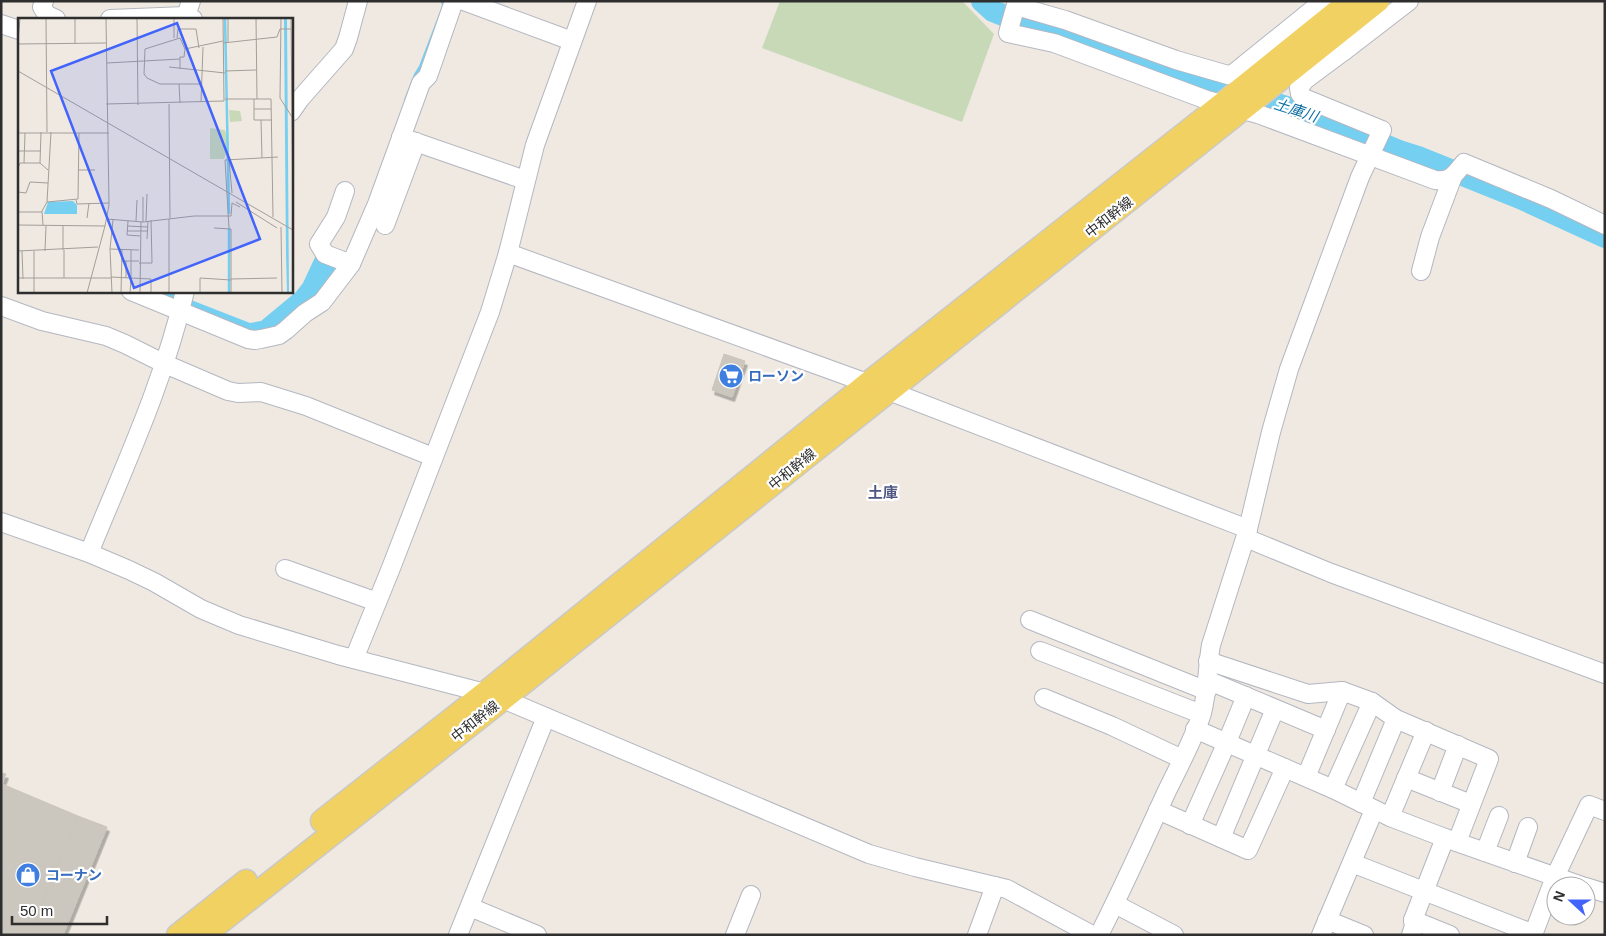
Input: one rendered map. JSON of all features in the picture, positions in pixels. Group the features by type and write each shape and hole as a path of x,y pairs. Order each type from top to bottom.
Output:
{"main road":[{"name":"中和幹線","path":"178,935 494,696 889,391 1238,100 1350,1"},
{"name":"中和幹線","path":"204,935 494,696 867,384 1238,100 1271,88 1378,1"}],"street":[{"path":"44,1 42,8 47,16 53,18"},
{"path":"292,109 298,92 344,49 358,1"},
{"path":"385,225 421,84 428,76 454,1"},
{"path":"464,1 572,41"},
{"path":"354,659 483,331 508,253 525,180 545,113 588,1"},
{"path":"1323,1 1228,75 1176,60 1017,3 1008,33 1054,42 1238,100 1368,157 1435,180 1444,181 1457,171"},
{"path":"1099,935 1198,722 1207,685 1211,644 1247,533 1271,432 1290,369 1335,242 1368,157 1382,130 1304,98 1300,94 1299,88 1305,80 1409,1"},
{"path":"121,18 190,12"},
{"path":"1238,100 1306,15"},
{"path":"1,24 18,30"},
{"path":"1302,64 1344,51"},
{"path":"408,140 525,180"},
{"path":"133,292 255,340 279,335 305,313 322,302 351,264 408,140"},
{"path":"1457,171 1551,200 1605,225"},
{"path":"1421,271 1430,237 1457,171"},
{"path":"345,191 336,217 319,244 325,254 351,264"},
{"path":"508,253 889,391 1247,533 1330,572 1605,674"},
{"path":"89,553 165,364 185,292"},
{"path":"1,306 42,321 106,336 228,391 238,393 261,392 306,406 433,457"},
{"path":"1,522 89,553 142,576 223,619 354,659 494,696 869,854 1007,889 1020,894 1092,935"},
{"path":"285,569 377,602"},
{"path":"1030,620 1207,685 1246,696 1326,730"},
{"path":"1040,651 1198,722 1227,742 1333,788 1375,810 1550,876"},
{"path":"1208,661 1308,694 1342,691 1372,702 1396,719 1489,759 1471,804 1425,891 1412,928 1450,935"},
{"path":"1306,777 1342,691"},
{"path":"1190,825 1246,696"},
{"path":"1044,698 1112,726 1182,759"},
{"path":"1333,788 1372,702"},
{"path":"1221,838 1275,709"},
{"path":"458,935 546,717"},
{"path":"1364,935 1324,928 1375,810 1396,719"},
{"path":"1375,810 1406,778 1426,731"},
{"path":"1440,792 1458,745"},
{"path":"1158,810 1248,850 1285,768"},
{"path":"1406,778 1471,804"},
{"path":"1556,876 1589,805 1605,811"},
{"path":"1485,852 1499,816"},
{"path":"1515,863 1528,827"},
{"path":"1352,863 1536,934 1546,905"},
{"path":"977,935 995,886"},
{"path":"735,935 750,896"},
{"path":"1115,904 1174,935"},
{"path":"470,907 538,935"}],"green space":[{"path":"780,1 962,1 994,34 962,122 762,48"}],"water":[{"path":"441,1 449,1 410,102 404,100 442,6"},
{"path":"317,253 341,266 326,287 282,329 259,335 148,292 171,292 250,323 261,321 296,292 303,283"}],"building":[{"path":"724,354 745,361 732,397 712,390"},
{"name":"コーナン","path":"1,773 6,774 2,784 78,816 30,935 1,935"},
{"path":"78,816 107,827 63,935 30,935"}],"waterway":[{"name":"土庫川","path":"982,1 993,11 1018,21 1111,50 1197,80 1320,117 1399,151 1520,198 1605,237"}],"place":[{"name":"ローソン","path":"731,376"},
{"name":"コーナン","path":"28,875"}],"district":[{"name":"土庫","path":"883,492"}]}
